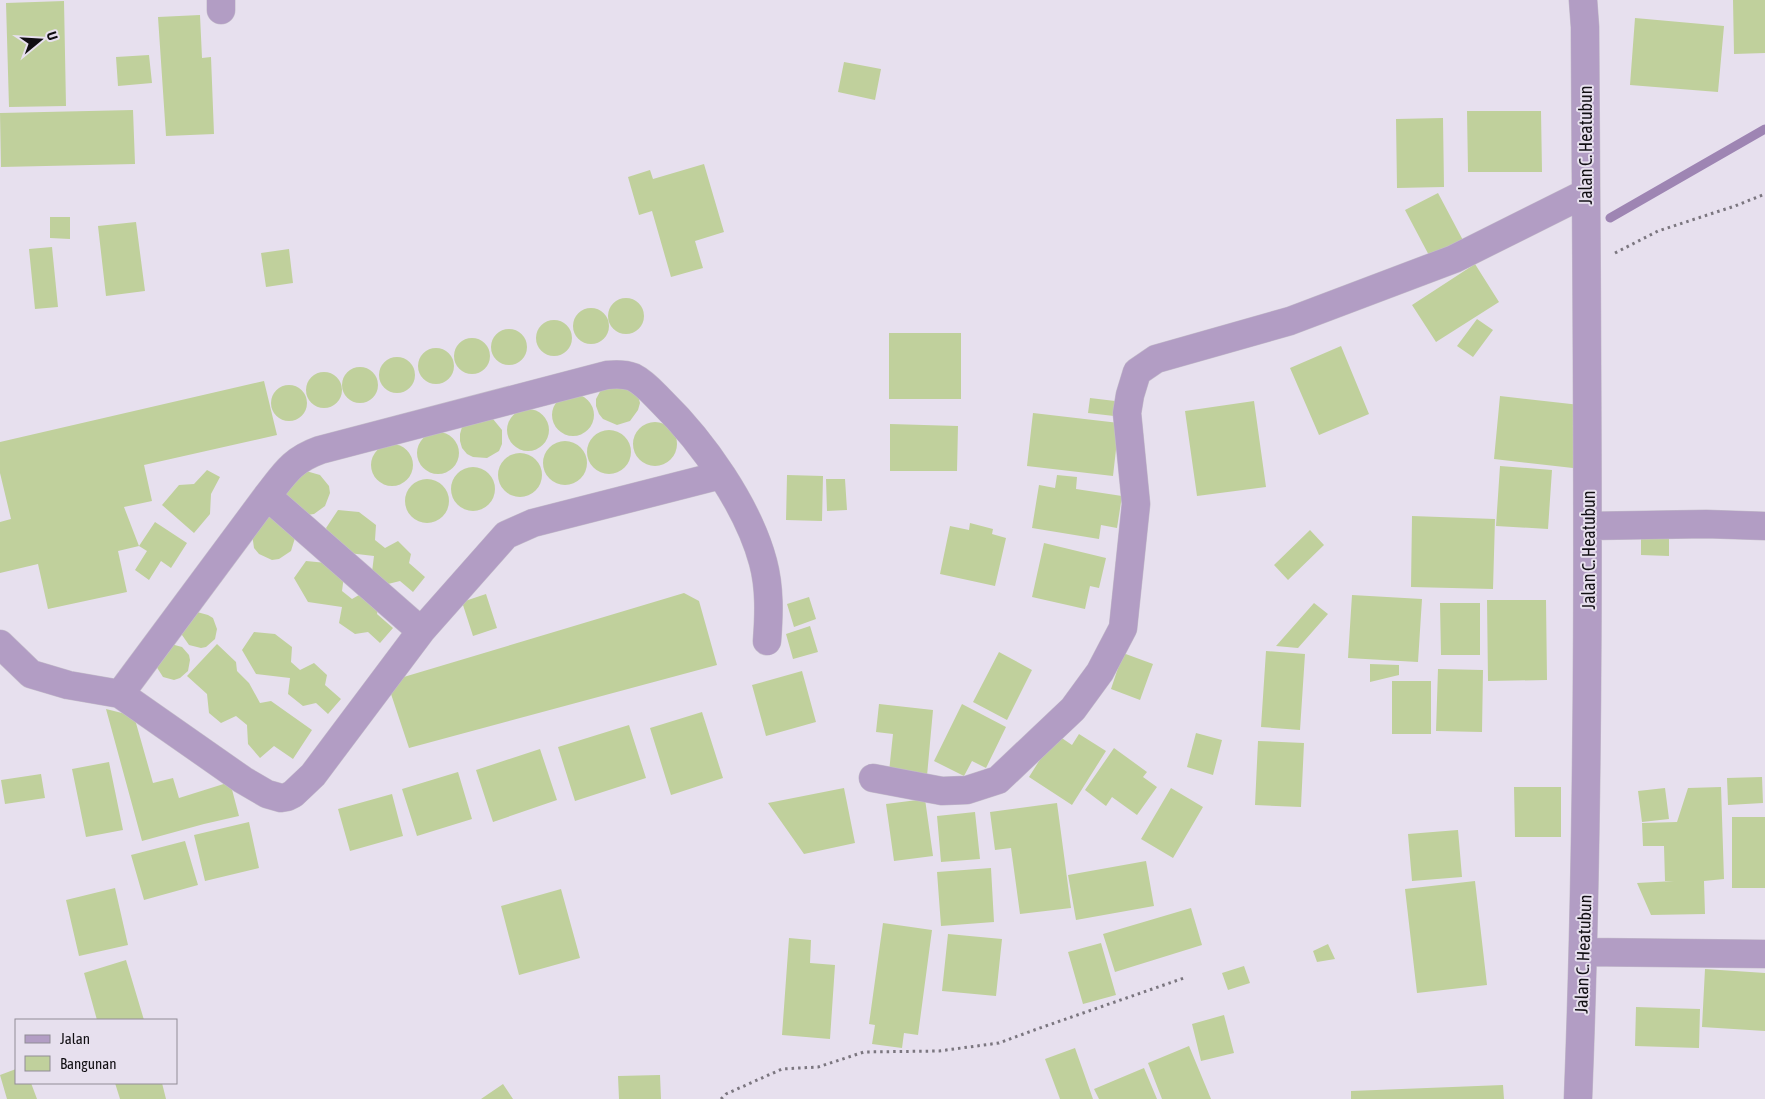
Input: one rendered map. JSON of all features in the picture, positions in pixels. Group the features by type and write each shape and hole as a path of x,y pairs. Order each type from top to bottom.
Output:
{"street":[{"name":"Jalan C. Heatubun","path":"1578,1099 1584,952 1588,526 1583,0"},
{"path":"872,778 942,791 967,790 998,780 1073,709 1100,672 1123,628 1136,504 1127,413 1130,394 1137,372 1156,359 1290,321 1454,259 1586,193"},
{"path":"120,694 267,496 291,466 305,456 320,450 607,375 620,374 632,377 645,385 694,437 721,474 741,508 763,561 767,578 769,609 767,641"},
{"path":"0,644 31,674 68,685 120,694 243,780 267,794 287,798 313,775 421,631 506,535 533,524 721,474"},
{"path":"267,496 421,631"},
{"path":"1588,526 1706,524 1765,526"},
{"path":"1584,952 1765,954"}],"path":[{"path":"1585,267 1658,231 1735,206 1765,194"},
{"path":"721,1099 726,1094 782,1069 818,1067 864,1052 939,1051 999,1044 1184,978"}],"building":[{"path":"1733,0 1765,0 1765,53 1734,54"},
{"path":"64,1 66,106 9,107 6,3"},
{"path":"200,15 202,58 211,57 214,134 166,136 158,17"},
{"path":"1635,18 1724,26 1718,92 1630,85"},
{"path":"149,55 152,83 118,86 116,57"},
{"path":"844,62 881,69 875,100 838,92"},
{"path":"133,110 135,164 1,167 0,113"},
{"path":"1467,111 1541,111 1542,172 1468,172"},
{"path":"1443,118 1444,187 1397,188 1396,119"},
{"path":"704,164 724,232 695,241 703,268 671,277 652,211 639,215 628,177 650,170 653,179"},
{"path":"1438,193 1465,244 1432,261 1405,210"},
{"path":"50,217 70,217 70,239 50,238"},
{"path":"136,222 145,291 106,296 98,226"},
{"path":"52,247 58,307 35,309 29,249"},
{"path":"289,249 293,283 266,287 261,253"},
{"path":"1475,264 1499,302 1436,342 1412,305"},
{"path":"626,298 639,303 644,316 639,329 626,334 613,329 608,316 613,303"},
{"path":"591,308 603,314 609,326 603,338 591,344 579,338 573,326 579,314"},
{"path":"1477,319 1493,330 1473,357 1457,346"},
{"path":"554,320 566,326 572,338 566,350 554,356 542,350 536,338 542,326"},
{"path":"509,329 522,334 527,347 522,360 509,365 496,360 491,347 496,334"},
{"path":"889,333 961,333 961,399 889,399"},
{"path":"472,338 484,344 490,356 484,368 472,374 460,368 454,356 460,344"},
{"path":"1341,346 1369,414 1319,435 1290,368"},
{"path":"436,348 448,354 454,366 448,378 436,384 424,378 418,366 424,354"},
{"path":"397,357 409,363 415,375 409,387 397,393 385,387 379,375 385,363"},
{"path":"360,367 372,373 378,385 372,397 360,403 348,397 342,385 348,373"},
{"path":"324,372 337,377 342,390 337,403 324,408 311,403 306,390 311,377"},
{"path":"264,381 277,435 144,465 152,501 124,507 139,546 118,551 127,592 48,609 38,564 0,573 0,522 11,519 0,473 0,442"},
{"path":"616,381 638,396 640,403 638,410 630,421 617,425 603,419 596,406 596,399 603,386"},
{"path":"289,385 301,391 307,403 301,415 289,421 277,415 271,403 277,391"},
{"path":"577,394 585,397 591,403 594,415 591,427 585,433 569,436 561,433 555,427 552,411 555,403 561,397"},
{"path":"1500,396 1580,405 1573,468 1494,459"},
{"path":"1090,398 1115,401 1114,416 1088,413"},
{"path":"1254,401 1266,487 1197,496 1185,411"},
{"path":"532,409 540,412 546,418 549,430 546,442 540,448 524,451 516,448 510,442 507,426 510,418 516,412"},
{"path":"1033,413 1119,423 1113,476 1027,466"},
{"path":"487,416 493,419 502,430 502,444 499,451 487,458 473,457 462,448 460,434 462,427"},
{"path":"655,422 667,426 673,432 677,444 673,456 667,462 655,466 643,462 637,456 633,444 637,432 643,426"},
{"path":"890,424 958,426 957,471 890,471"},
{"path":"609,430 621,434 627,440 631,452 627,464 621,470 609,474 597,470 591,464 587,452 591,440 597,434"},
{"path":"442,432 450,435 456,441 459,453 456,465 450,471 434,474 426,471 420,465 417,449 420,441 426,435"},
{"path":"565,441 577,445 583,451 587,463 583,475 577,481 565,485 553,481 547,475 543,463 547,451 553,445"},
{"path":"396,444 404,447 410,453 413,465 410,477 404,483 388,486 380,483 374,477 371,461 374,453 380,447"},
{"path":"520,453 532,457 538,463 542,475 538,487 532,493 520,497 508,493 502,487 498,475 502,463 508,457"},
{"path":"1500,466 1552,470 1548,529 1496,526"},
{"path":"473,467 485,471 491,477 495,489 491,501 485,507 473,511 461,507 455,501 451,489 455,477 461,471"},
{"path":"207,470 220,477 211,494 210,514 194,533 162,505 179,485 194,484"},
{"path":"306,471 320,475 329,486 330,493 325,506 314,514 307,515 287,497 286,489"},
{"path":"787,475 823,476 822,521 786,520"},
{"path":"1057,475 1077,477 1076,489 1122,496 1117,528 1101,525 1099,539 1032,528 1039,485 1055,488"},
{"path":"427,479 439,483 445,489 449,501 445,513 439,519 427,523 415,519 409,513 405,501 409,489 415,483"},
{"path":"826,479 845,479 847,510 827,511"},
{"path":"338,510 359,512 376,525 375,540 385,548 398,541 411,554 409,563 425,577 413,592 400,581 388,584 372,572 374,556 340,552 326,528"},
{"path":"272,516 295,538 291,551 279,559 272,560 259,554 254,548 252,534 265,518"},
{"path":"1412,516 1495,519 1493,589 1411,587"},
{"path":"155,522 187,543 171,568 161,561 149,580 135,570 147,551 139,546"},
{"path":"970,523 993,529 992,534 1006,538 995,586 940,574 950,526 969,530"},
{"path":"1310,530 1324,545 1288,580 1274,565"},
{"path":"1641,530 1669,530 1669,556 1641,555"},
{"path":"1044,543 1106,558 1099,588 1090,586 1085,609 1032,597"},
{"path":"306,561 327,563 344,576 342,591 352,599 366,591 379,604 377,614 393,628 380,643 368,632 355,634 339,623 342,607 308,602 294,578"},
{"path":"684,593 699,601 717,665 409,748 387,682"},
{"path":"486,594 497,628 473,636 462,602"},
{"path":"1352,595 1422,599 1418,662 1348,658"},
{"path":"809,597 816,619 794,627 787,604"},
{"path":"1487,600 1546,600 1547,680 1488,681"},
{"path":"1314,603 1328,614 1298,648 1276,646"},
{"path":"1440,603 1480,603 1480,655 1441,655"},
{"path":"197,612 213,618 217,629 215,639 206,647 201,648 189,645 182,635 182,629"},
{"path":"810,626 818,652 793,659 786,634"},
{"path":"254,632 275,634 292,647 291,662 300,670 314,663 327,675 325,685 341,699 328,714 316,703 303,706 288,694 290,678 256,674 242,650"},
{"path":"171,644 182,647 189,655 190,660 188,671 180,678 174,680 163,677 156,666"},
{"path":"217,644 236,662 237,671 249,683 260,703 271,701 312,730 293,759 274,746 260,758 248,744 247,725 236,716 221,723 209,713 207,694 187,676"},
{"path":"1266,651 1305,654 1300,730 1261,727"},
{"path":"999,652 1032,670 1007,720 973,702"},
{"path":"1123,653 1153,664 1140,700 1111,689"},
{"path":"1370,664 1399,665 1399,675 1370,682"},
{"path":"1438,669 1483,670 1482,732 1436,731"},
{"path":"802,671 816,722 766,736 752,685"},
{"path":"1392,681 1431,681 1431,734 1392,734"},
{"path":"879,704 933,710 927,776 889,772 893,734 876,732"},
{"path":"962,704 1006,727 986,768 972,761 964,776 934,761"},
{"path":"106,709 134,716 153,783 173,778 179,798 230,782 239,816 142,841"},
{"path":"702,712 723,778 671,795 650,728"},
{"path":"629,725 646,778 575,801 558,747"},
{"path":"1196,733 1222,740 1213,775 1187,767"},
{"path":"1056,734 1072,745 1079,734 1106,751 1072,805 1029,777"},
{"path":"1258,741 1304,743 1301,807 1255,805"},
{"path":"1114,748 1147,772 1143,777 1157,787 1137,815 1112,797 1106,806 1085,790"},
{"path":"540,749 557,800 493,822 476,770"},
{"path":"109,762 123,830 86,837 72,769"},
{"path":"458,772 472,819 417,836 402,789"},
{"path":"41,774 45,798 5,804 1,780"},
{"path":"1762,777 1763,803 1728,805 1727,778"},
{"path":"1514,787 1561,787 1561,837 1515,837"},
{"path":"1721,787 1724,879 1704,881 1705,914 1651,915 1637,883 1674,881 1665,881 1664,846 1643,846 1642,823 1677,822 1688,788"},
{"path":"844,788 855,843 804,854 768,803"},
{"path":"1171,788 1203,807 1173,858 1141,839"},
{"path":"1665,788 1669,819 1642,822 1638,791"},
{"path":"392,794 403,836 350,851 338,809"},
{"path":"925,799 933,856 894,861 886,804"},
{"path":"1057,803 1071,908 1020,914 1011,848 995,850 990,812"},
{"path":"975,812 980,859 941,862 937,816"},
{"path":"1732,817 1765,817 1765,888 1732,888"},
{"path":"249,822 259,868 205,881 194,835"},
{"path":"1458,830 1462,877 1412,881 1408,834"},
{"path":"185,841 198,885 144,900 131,855"},
{"path":"1146,861 1154,906 1076,920 1068,875"},
{"path":"991,868 994,922 941,926 937,872"},
{"path":"1475,881 1487,985 1417,993 1405,889"},
{"path":"115,888 128,945 79,956 66,900"},
{"path":"561,889 580,958 519,975 501,906"},
{"path":"1191,908 1202,945 1115,972 1103,934"},
{"path":"883,923 932,930 918,1035 904,1033 902,1048 872,1044 875,1025 869,1024"},
{"path":"948,934 1002,939 996,996 942,991"},
{"path":"789,938 811,940 810,963 835,965 830,1039 782,1035"},
{"path":"1101,943 1116,995 1083,1004 1068,952"},
{"path":"1328,944 1335,959 1317,962 1313,951"},
{"path":"126,960 144,1019 97,1019 84,973"},
{"path":"1244,966 1250,983 1228,990 1222,973"},
{"path":"1705,969 1765,973 1765,1031 1702,1027"},
{"path":"1636,1007 1700,1009 1699,1048 1635,1046"},
{"path":"1224,1015 1234,1053 1201,1061 1192,1024"},
{"path":"1189,1046 1211,1099 1162,1099 1148,1063"},
{"path":"1075,1048 1093,1099 1060,1099 1045,1059"},
{"path":"1144,1068 1157,1099 1099,1099 1094,1089"},
{"path":"15,1069 15,1084 31,1084 37,1099 7,1099 0,1075"},
{"path":"660,1075 661,1099 619,1099 618,1076"},
{"path":"115,1084 162,1084 166,1099 120,1099"},
{"path":"503,1084 513,1099 481,1099"},
{"path":"1503,1085 1504,1099 1351,1099 1351,1091"}],"waterway":[{"path":"1610,218 1765,129"}]}
